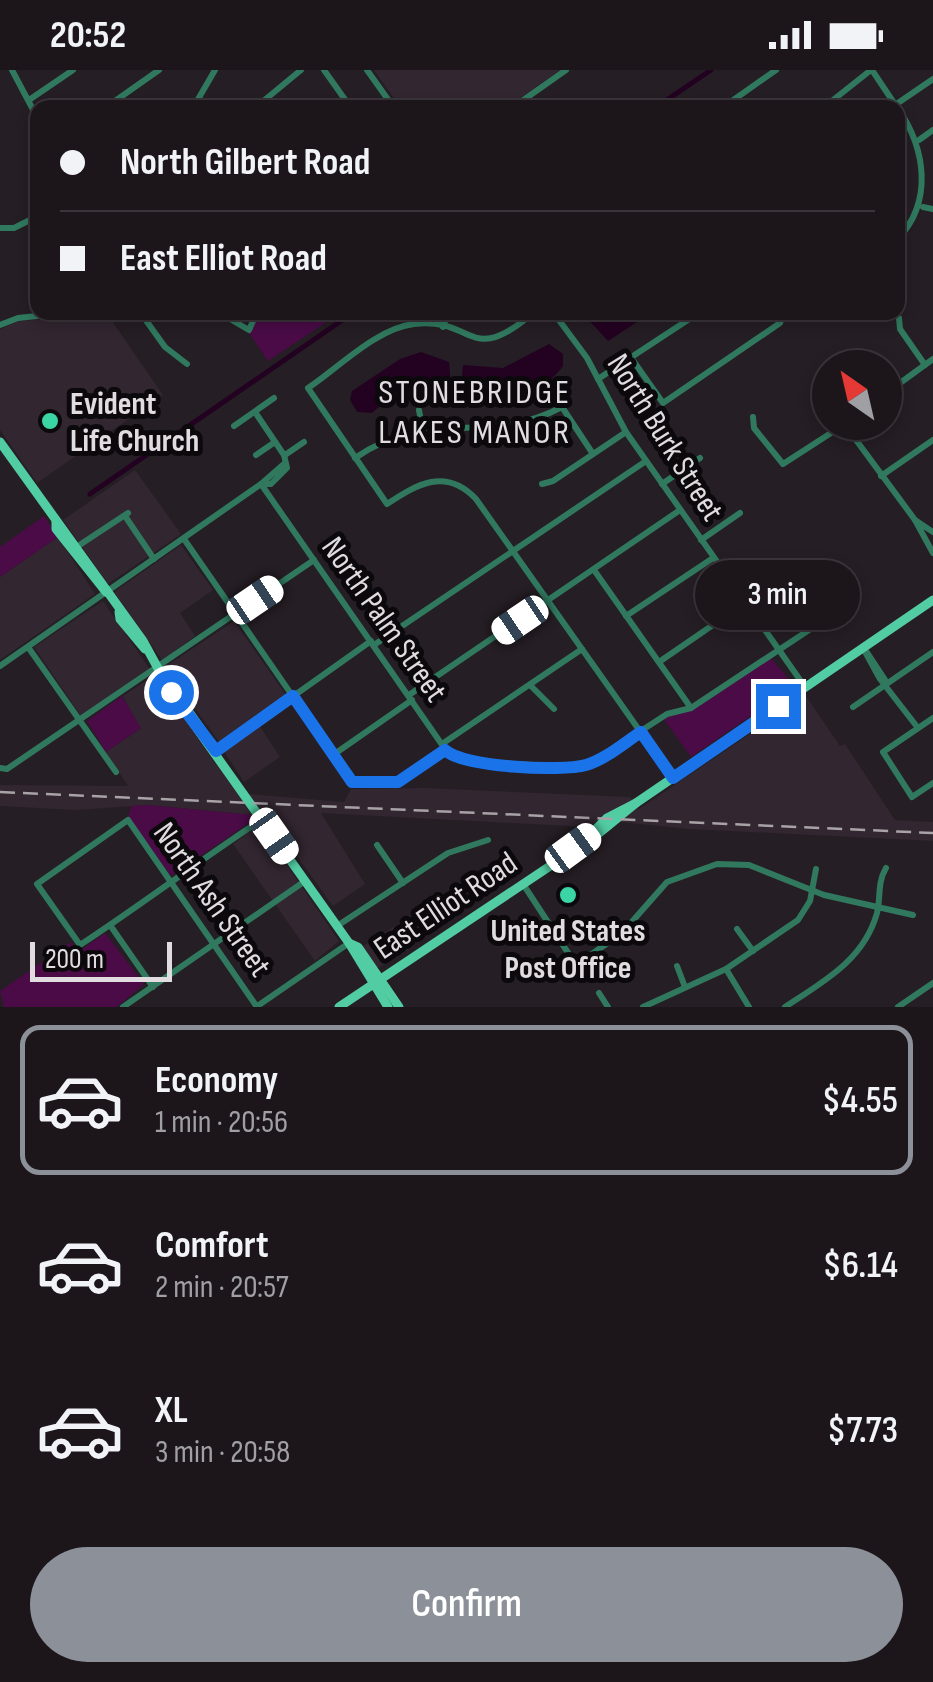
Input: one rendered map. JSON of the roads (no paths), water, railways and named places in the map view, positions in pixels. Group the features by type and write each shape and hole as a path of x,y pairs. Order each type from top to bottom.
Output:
{"main road":[{"path":"0,442 56,522 78,546 129,632 146,650 349,943 398,1007"},
{"path":"56,522 56,530 106,592"},
{"name":"East Elliot Road","path":"338,1007 631,811 636,803 933,600"},
{"path":"376,981 388,1007"}],"street":[{"path":"12,70 29,100 73,70"},
{"path":"116,100 159,70"},
{"path":"197,100 214,70"},
{"path":"262,100 291,73 300,70"},
{"path":"324,70 344,100"},
{"path":"368,70 389,100"},
{"path":"523,100 566,70"},
{"path":"732,100 776,70"},
{"path":"833,100 871,70 892,100"},
{"path":"905,101 933,78"},
{"path":"905,119 919,140 929,174 922,206 905,232"},
{"path":"919,140 933,130"},
{"path":"922,206 933,209"},
{"path":"0,228 14,228 30,220"},
{"path":"0,325 30,317"},
{"path":"146,320 165,347 187,364"},
{"path":"232,320 249,330 253,320"},
{"path":"443,326 445,320"},
{"path":"525,320 512,332 478,341 443,326 412,324 392,331 308,388 387,504 428,480 464,487 673,778"},
{"name":"North Burk Street","path":"558,320 598,379 626,432 806,687"},
{"path":"598,379 688,320"},
{"path":"632,359 664,403 771,330 778,320"},
{"path":"900,320 900,328 925,365"},
{"path":"902,382 933,359"},
{"path":"234,426 274,398"},
{"path":"354,458 386,439 422,427 516,426 562,408 593,454"},
{"path":"419,410 422,427"},
{"path":"255,412 284,459"},
{"path":"753,417 754,428 783,464 821,440"},
{"path":"542,484 554,482 626,432"},
{"path":"857,440 932,549"},
{"path":"881,476 933,440"},
{"path":"256,455 275,442"},
{"path":"0,666 261,484 304,442"},
{"path":"662,484 700,458"},
{"path":"216,751 646,461"},
{"name":"North Palm Street","path":"261,484 444,747 467,762 578,767 600,760 641,732"},
{"path":"333,754 680,510"},
{"path":"701,540 740,513"},
{"path":"78,546 126,515 154,559"},
{"path":"915,520 933,532"},
{"path":"184,539 352,782 398,782 582,649"},
{"path":"626,616 713,558"},
{"path":"0,769 81,722 314,560"},
{"path":"740,596 778,569"},
{"path":"594,570 691,708"},
{"path":"659,662 745,603"},
{"path":"641,732 667,714 691,708 818,624"},
{"path":"28,647 116,772"},
{"path":"863,648 918,728"},
{"path":"853,707 933,652"},
{"path":"530,685 554,709"},
{"path":"933,718 883,752 912,797 933,783"},
{"path":"153,987 110,926 263,818"},
{"name":"North Ash Street","path":"110,926 80,946 37,884 128,820 257,1007"},
{"path":"338,926 454,850 488,840"},
{"path":"377,845 403,883"},
{"path":"523,883 576,964 622,934 659,888 696,868 717,864 749,865 812,890 913,915"},
{"path":"785,1007 851,959 866,940 886,868"},
{"path":"643,1007 726,969 798,920 812,890 816,869"},
{"path":"123,1007 306,881"},
{"path":"737,928 753,951"},
{"path":"257,1007 349,943"},
{"path":"678,966 685,987"},
{"path":"726,969 749,1007"},
{"path":"898,1007 933,983"},
{"path":"599,993 608,1007"}],"waterway":[{"path":"667,100 711,70"},
{"path":"90,494 342,320"}],"railway":[{"path":"0,792 933,833"}],"place":[{"name":"Evident Life Church","path":"50,421"},
{"name":"United States Post Office","path":"568,895"}],"district":[{"name":"STONEBRIDGE LAKES MANOR","path":"475,411"}]}
